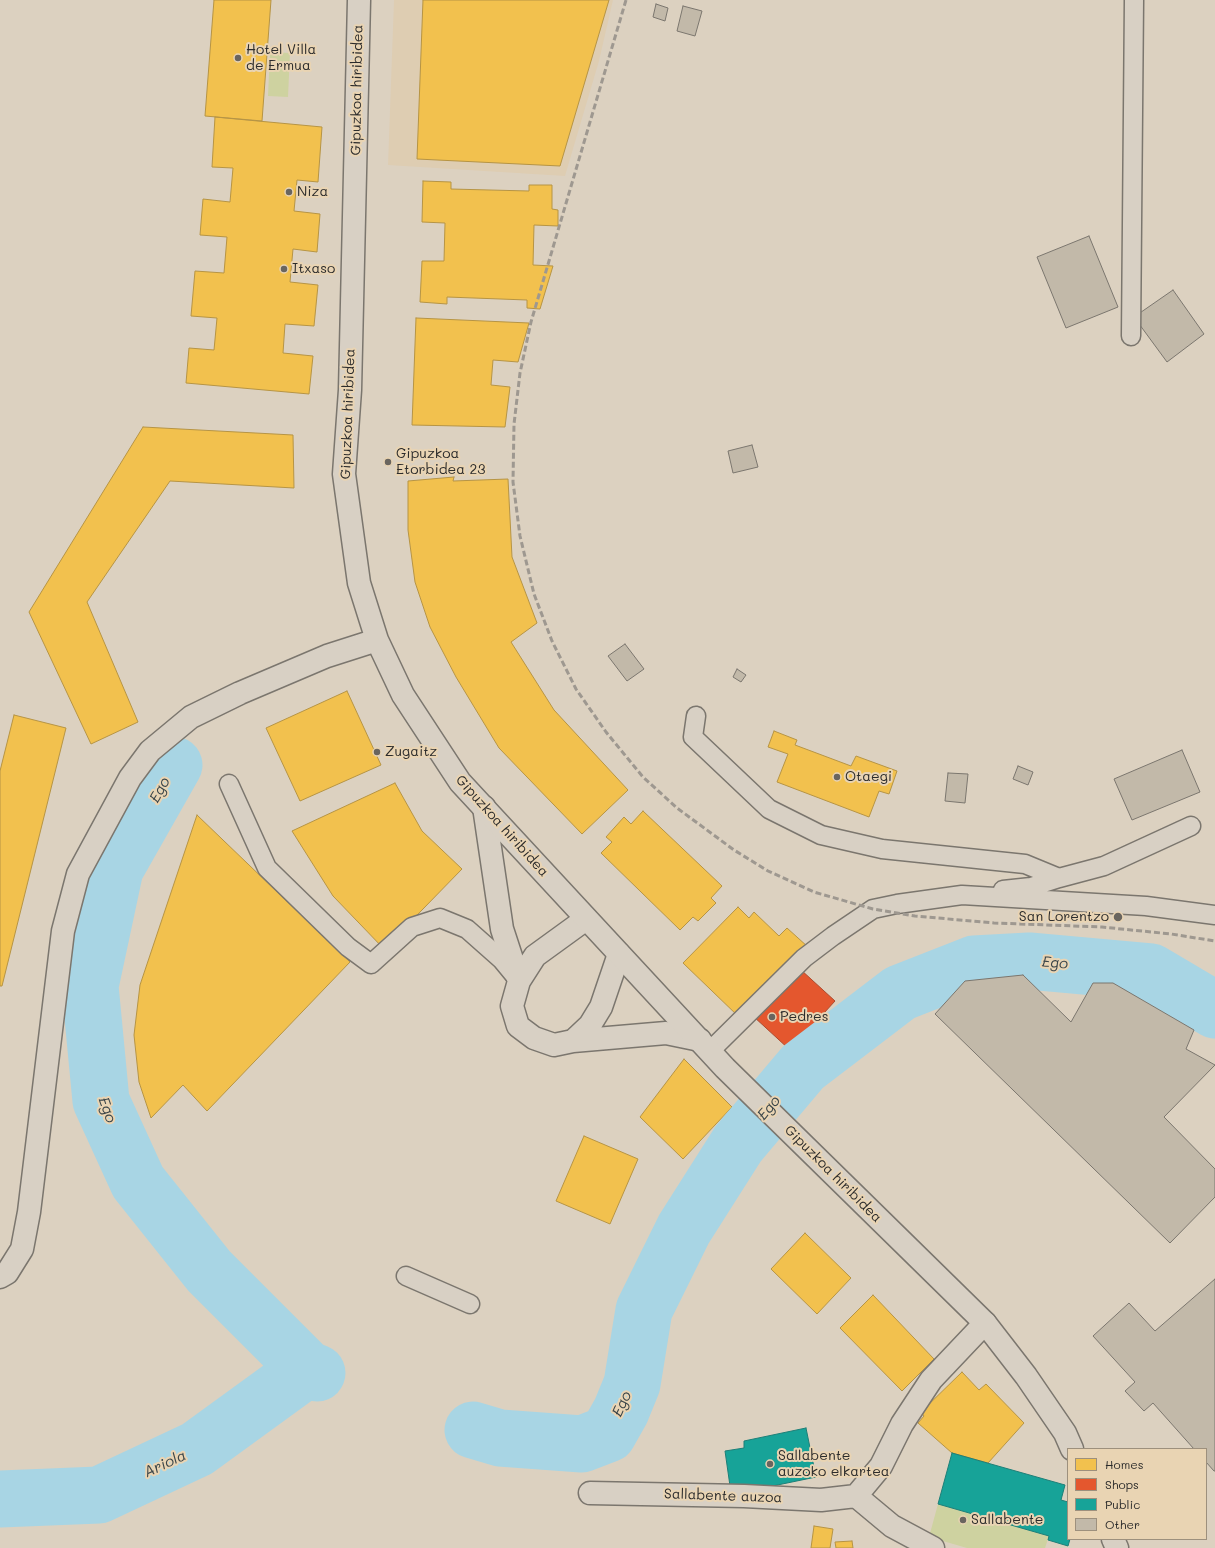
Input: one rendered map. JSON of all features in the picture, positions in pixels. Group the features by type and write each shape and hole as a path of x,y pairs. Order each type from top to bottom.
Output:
{"street":[{"name":"Gipuzkoa hiribidea","path":"359,0 350,390 344,474 359,583 377,640 403,694 460,782 586,919 739,1081 985,1323 1065,1433 1072,1448"},
{"path":"0,1277 7,1273 22,1249 28,1219 63,931 78,874 130,778 150,751 191,717 240,693 327,656 377,640"},
{"path":"484,807 502,929 519,981"},
{"path":"586,919 535,956 519,981 512,1006 518,1026 534,1038 554,1045 573,1041 666,1033 705,1046"},
{"path":"573,1041 590,1026 601,1008 619,954"},
{"path":"933,1548 892,1526 856,1496 881,1466 902,1424 931,1380 985,1323"},
{"name":"Sallabente auzoa","path":"590,1493 744,1496 821,1500 856,1496"}],"lane":[{"path":"1131,336 1134,0"},
{"path":"696,716 693,736 725,767 768,808 821,836 882,849 1025,864 1059,878"},
{"path":"229,784 267,868 348,947 371,964 412,927 440,918 467,929 502,960 519,981"},
{"path":"705,1046 804,958 873,909 897,904 1031,887 1104,866 1191,826"},
{"path":"962,895 1146,906 1215,916"},
{"path":"406,1276 470,1304"}],"shaded area":[{"path":"394,0 613,0 599,61 565,176 388,165"}],"green space":[{"path":"270,52 290,53 288,97 268,96"},
{"name":"Sallabente","path":"938,1504 1049,1536 1045,1548 967,1548 929,1537"}],"building: Homes":[{"name":"Hotel Villa de Ermua","path":"214,0 271,0 262,121 205,116"},
{"path":"423,0 609,0 560,166 417,159"},
{"path":"215,117 322,127 318,182 297,180 294,211 320,214 317,252 293,249 290,282 318,285 314,326 285,324 283,353 313,356 309,394 186,383 189,348 214,350 217,318 191,316 195,271 224,273 227,237 200,235 203,199 230,202 233,168 212,167"},
{"path":"423,181 451,182 451,189 529,191 529,185 552,185 552,209 558,210 558,226 534,225 533,265 553,266 540,309 527,308 527,300 447,297 447,304 420,302 422,261 444,261 445,223 422,222"},
{"path":"416,318 529,323 518,362 493,360 491,385 510,387 505,427 412,425"},
{"path":"143,427 293,435 294,488 170,481 87,602 138,722 91,744 29,612"},
{"path":"454,477 453,481 508,479 512,557 537,623 511,642 554,710 628,790 582,834 499,748 456,677 430,627 415,582 408,530 408,481"},
{"path":"347,691 381,765 300,801 266,728"},
{"path":"14,715 66,728 2,986 0,986 0,771"},
{"name":"Otaegi","path":"774,731 797,740 795,745 851,766 856,756 897,771 889,794 879,791 869,817 777,782 788,754 768,747"},
{"path":"395,783 422,831 462,869 384,949 333,896 292,831"},
{"path":"643,811 722,886 711,898 716,903 698,921 693,917 680,930 601,853 612,842 606,837 624,817 631,824"},
{"path":"197,815 350,962 207,1111 183,1085 151,1118 139,1082 134,1035 140,985"},
{"path":"738,907 749,918 754,912 779,936 787,928 808,947 739,1017 683,963"},
{"path":"684,1059 732,1107 683,1159 640,1117"},
{"path":"584,1136 638,1159 610,1224 556,1201"},
{"path":"805,1233 851,1278 817,1314 771,1269"},
{"path":"873,1295 934,1359 902,1391 840,1328"},
{"path":"962,1372 979,1390 986,1384 1024,1423 988,1463 952,1453 918,1423 924,1416 921,1412"},
{"path":"814,1526 833,1529 830,1548 811,1548"},
{"path":"852,1541 853,1548 836,1548 835,1542"}],"building: Shops":[{"path":"800,969 835,1001 790,1050 753,1016"}],"building: Public":[{"name":"Sallabente auzoko elkartea","path":"806,1428 816,1477 763,1488 730,1486 725,1451 744,1448 744,1441"},
{"name":"Sallabente","path":"952,1453 1065,1485 1061,1500 1067,1502 1067,1540 1070,1540 1068,1546 1048,1540 1049,1536 938,1504"}],"building: Other":[{"path":"656,4 668,8 665,21 653,17"},
{"path":"683,6 702,11 695,36 677,31"},
{"path":"1089,236 1118,307 1066,328 1037,257"},
{"path":"1173,290 1204,334 1167,362 1134,317"},
{"path":"752,445 758,467 733,473 728,451"},
{"path":"625,644 644,669 627,681 608,656"},
{"path":"737,669 746,675 741,682 733,677"},
{"path":"1182,750 1200,792 1132,820 1114,779"},
{"path":"1018,766 1033,772 1028,785 1013,779"},
{"path":"948,773 968,774 965,803 945,801"},
{"path":"1023,975 1071,1022 1093,983 1113,983 1194,1030 1186,1049 1215,1065 1164,1117 1215,1169 1215,1197 1170,1243 935,1014 965,981"},
{"path":"1215,1279 1215,1471 1207,1463 1207,1448 1193,1448 1153,1403 1144,1411 1125,1391 1135,1382 1093,1336 1129,1303 1155,1331"}],"waterway":[{"name":"Ego","path":"174,765 115,869 90,986 101,1101 138,1182 209,1271 307,1369 317,1373"},
{"name":"Ego","path":"473,1430 500,1438 582,1444 608,1434 621,1411 632,1384 644,1310 684,1229 738,1144 803,1067 900,993 974,964 1029,961 1151,972 1215,1010"},
{"name":"Ariola","path":"0,1499 99,1495 197,1449 307,1369"}],"railway":[{"path":"626,0 531,322 520,373 514,424 513,482 520,536 534,594 552,641 576,689 606,732 643,777 677,808 734,850 768,871 814,892 873,909 915,916 994,923 1102,927 1171,934 1215,941"}],"place":[{"name":"Hotel Villa de Ermua","path":"238,58"},
{"name":"Niza","path":"289,192"},
{"name":"Itxaso","path":"284,269"},
{"name":"Gipuzkoa Etorbidea 23","path":"388,462"},
{"name":"Zugaitz","path":"377,752"},
{"name":"Otaegi","path":"837,777"},
{"name":"San Lorentzo","path":"1118,917"},
{"name":"Pedres","path":"772,1017"},
{"name":"Sallabente auzoko elkartea","path":"770,1464"},
{"name":"Sallabente","path":"963,1520"}]}
